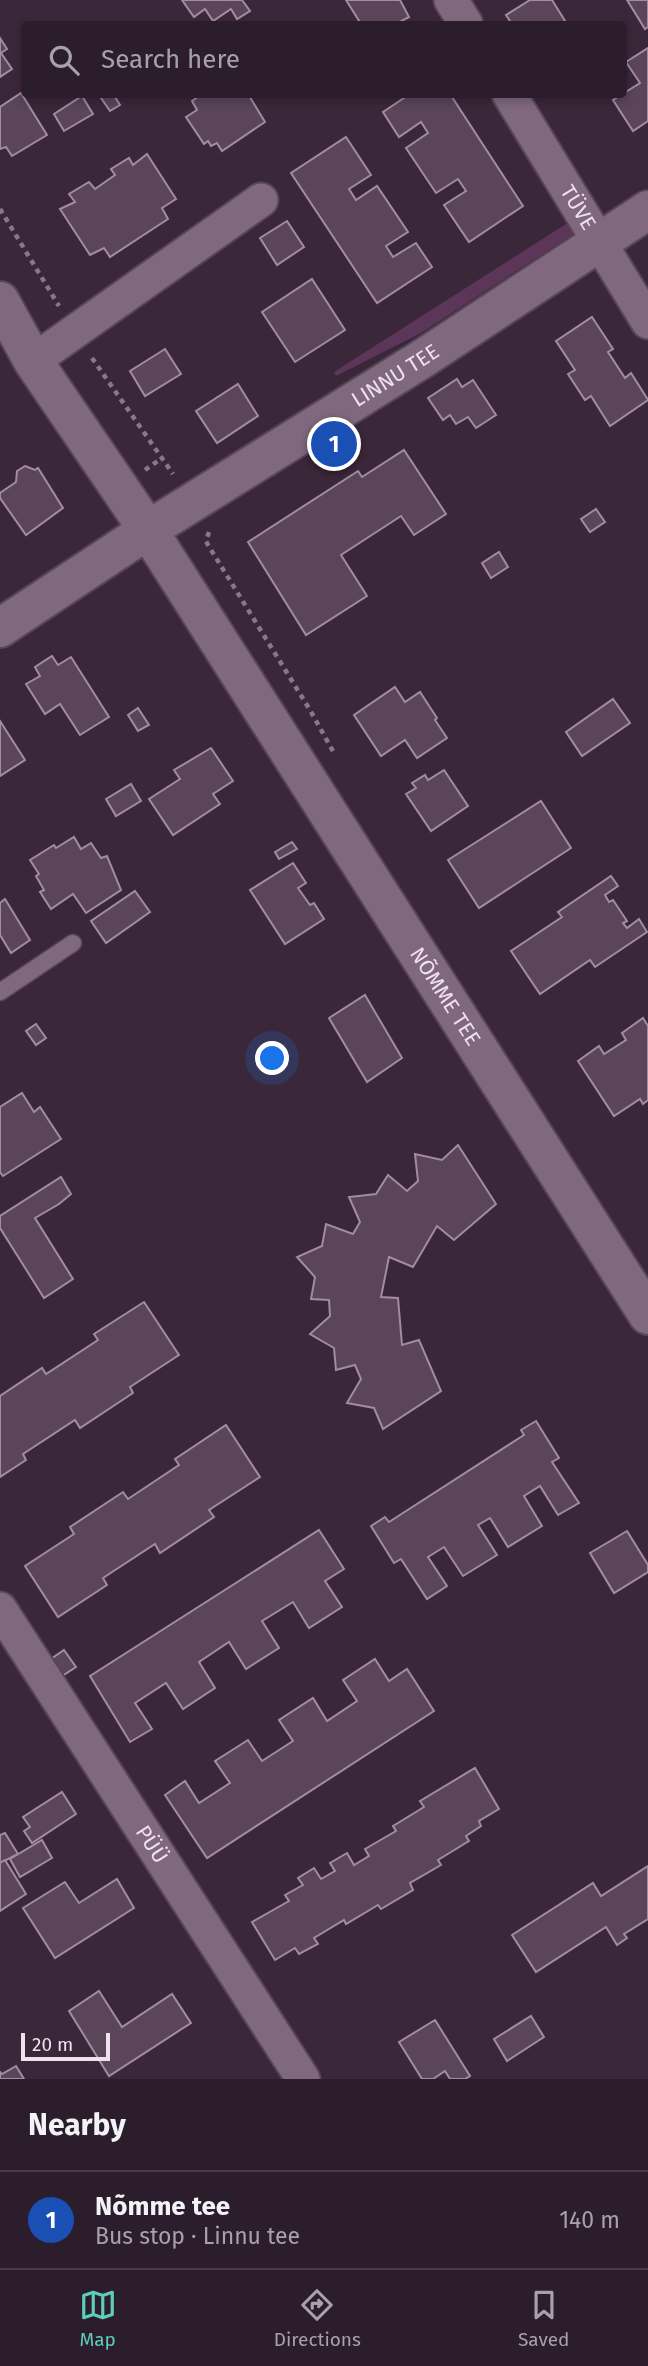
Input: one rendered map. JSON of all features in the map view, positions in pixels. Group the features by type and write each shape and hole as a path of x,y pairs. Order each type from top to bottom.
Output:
{"street":[{"path":"451,0 464,21"},
{"name":"TÜVE","path":"511,98 648,321"},
{"path":"33,361 261,200"},
{"name":"LINNU TEE","path":"0,628 148,530 422,359 648,210"},
{"name":"NÕMME TEE","path":"0,301 33,361 148,530 648,1315"},
{"name":"PÜÜ","path":"0,1609 303,2079"}],"lane":[{"path":"0,992 73,943"}],"path":[{"path":"145,470 162,458 177,478"},
{"path":"209,532 206,541 214,555"}],"shaded area":[{"path":"577,217 572,235 421,333 336,376 334,372"}],"building":[{"path":"182,0 242,0 250,11 237,19 231,9 213,21 205,9 194,17"},
{"path":"346,0 400,0 409,17 402,21 359,21"},
{"path":"530,0 552,0 565,21 510,21 506,15"},
{"path":"627,0 648,0 648,27 645,29"},
{"path":"0,38 7,49 1,53 12,69 0,77"},
{"path":"648,48 648,121 633,131 613,100 627,98 627,91 640,83 627,61"},
{"path":"21,93 21,98 24,98 47,135 12,156 6,147 0,149 0,107"},
{"path":"83,98 93,114 64,131 54,114"},
{"path":"101,98 116,98 120,105 110,111"},
{"path":"196,98 250,98 265,122 222,151 217,143 211,146 208,141 204,144 186,117 197,110 192,101"},
{"path":"404,98 453,98 523,206 469,242 444,205 466,191 458,179 436,193 406,148 428,133 421,122 399,137 383,112"},
{"path":"346,137 371,175 349,189 356,200 377,186 408,232 386,246 393,257 416,243 432,267 377,303 291,173"},
{"path":"147,154 176,199 162,208 168,219 110,257 104,248 90,255 60,209 75,202 69,194 89,182 95,189 115,175 111,169 129,158 133,165"},
{"path":"287,221 304,247 277,265 260,238"},
{"path":"312,279 345,330 295,362 262,312"},
{"path":"592,317 613,349 608,352 625,378 631,373 648,400 610,426 591,396 585,400 568,374 575,370 556,341"},
{"path":"165,349 181,374 145,396 130,371"},
{"path":"457,379 462,387 473,380 496,415 476,428 468,417 456,424 450,415 443,420 428,398"},
{"path":"238,384 258,416 217,443 196,411"},
{"path":"404,450 446,514 414,535 401,516 341,555 367,596 306,635 248,542 358,471 362,477"},
{"path":"25,466 35,470 38,468 63,508 26,535 0,498 0,493 16,482 17,471"},
{"path":"596,509 605,522 590,532 581,519"},
{"path":"499,552 508,567 491,578 482,563"},
{"path":"52,656 58,665 71,657 109,717 80,735 60,704 45,714 26,684 40,676 35,667"},
{"path":"395,687 405,702 420,692 447,738 417,758 405,740 381,756 354,715"},
{"path":"613,699 630,723 582,756 566,732"},
{"path":"138,708 149,725 138,731 128,715"},
{"path":"0,721 25,760 0,776"},
{"path":"211,748 233,781 213,794 220,804 173,835 149,799 180,779 174,770"},
{"path":"444,770 468,806 431,831 406,794 416,788 412,783 425,775 428,780"},
{"path":"131,784 141,801 116,816 106,799"},
{"path":"541,801 571,848 479,908 448,860"},
{"path":"74,837 81,849 91,843 101,858 107,856 121,890 86,913 73,894 51,909 40,892 44,890 36,876 39,874 30,860 54,845 56,848"},
{"path":"292,842 297,849 279,859 275,852"},
{"path":"293,863 306,883 298,888 310,905 314,903 324,919 285,944 250,890"},
{"path":"611,876 618,886 605,895 609,902 613,900 627,921 623,923 627,928 639,919 647,932 595,967 590,960 540,994 511,951 562,917 558,912"},
{"path":"135,891 150,912 106,943 91,921"},
{"path":"5,899 30,940 11,953 0,935 0,903"},
{"path":"365,995 402,1058 367,1082 329,1018"},
{"path":"643,1018 648,1026 648,1100 643,1104 640,1099 614,1116 578,1061 599,1046 604,1054 626,1040 622,1033"},
{"path":"36,1024 46,1038 36,1045 26,1031"},
{"path":"22,1093 34,1112 40,1107 61,1139 3,1176 0,1172 0,1107"},
{"path":"458,1145 496,1204 454,1240 437,1226 413,1267 389,1257 381,1297 398,1298 402,1345 419,1340 441,1391 383,1429 374,1408 347,1403 361,1379 355,1365 336,1370 334,1348 310,1334 330,1316 329,1300 311,1299 315,1277 297,1257 322,1246 326,1224 353,1234 360,1222 349,1197 376,1194 388,1175 407,1191 418,1181 415,1154 442,1160"},
{"path":"61,1177 71,1194 35,1218 73,1279 44,1298 0,1228 0,1216"},
{"path":"144,1302 179,1355 130,1387 133,1393 80,1428 75,1420 23,1454 26,1460 0,1477 0,1396 42,1368 46,1374 98,1340 94,1334"},
{"path":"536,1421 559,1458 552,1462 579,1503 558,1515 540,1486 524,1496 542,1526 508,1547 490,1518 478,1525 497,1555 463,1576 444,1547 428,1557 447,1586 427,1599 401,1559 394,1563 371,1526 385,1517 389,1522 524,1435 521,1430"},
{"path":"226,1425 260,1477 209,1510 214,1517 160,1553 155,1544 103,1578 107,1585 58,1617 25,1566 74,1534 70,1527 123,1492 128,1499 179,1465 175,1459"},
{"path":"319,1530 344,1569 325,1581 342,1607 309,1628 293,1602 262,1621 279,1648 246,1669 229,1642 199,1662 215,1688 183,1709 166,1683 135,1703 152,1729 130,1742 90,1676"},
{"path":"627,1531 648,1565 648,1572 614,1593 590,1553"},
{"path":"64,1650 76,1667 59,1678 48,1661"},
{"path":"375,1659 389,1681 407,1669 434,1711 207,1858 165,1795 185,1781 199,1803 230,1783 215,1761 248,1740 262,1761 293,1741 279,1720 313,1698 327,1721 357,1701 343,1680"},
{"path":"475,1768 499,1809 479,1821 481,1826 466,1836 469,1841 438,1860 441,1865 410,1883 413,1890 381,1909 378,1905 346,1924 344,1920 314,1938 318,1944 299,1954 295,1948 275,1960 252,1922 289,1901 285,1895 303,1885 298,1878 314,1868 321,1879 335,1871 330,1863 347,1853 354,1865 369,1856 365,1849 396,1831 393,1826 424,1807 420,1801"},
{"path":"62,1792 76,1814 32,1843 24,1831 30,1827 23,1817"},
{"path":"5,1833 18,1854 0,1863 0,1835"},
{"path":"42,1840 52,1858 20,1877 10,1859"},
{"path":"5,1860 26,1894 0,1911 0,1863"},
{"path":"648,1866 648,1919 624,1934 627,1938 617,1945 606,1927 536,1972 512,1935 593,1883 601,1896"},
{"path":"117,1879 134,1908 55,1958 23,1908 65,1882 79,1903"},
{"path":"99,1991 122,2027 172,1994 191,2023 109,2076 69,2011"},
{"path":"531,2016 544,2037 507,2061 494,2039"},
{"path":"435,2020 470,2076 465,2079 450,2079 445,2071 433,2079 422,2079 399,2042"},
{"path":"16,2066 24,2079 0,2079 0,2072 2,2074"}],"place":[{"name":"Nõmme tee","path":"334,444"}]}
